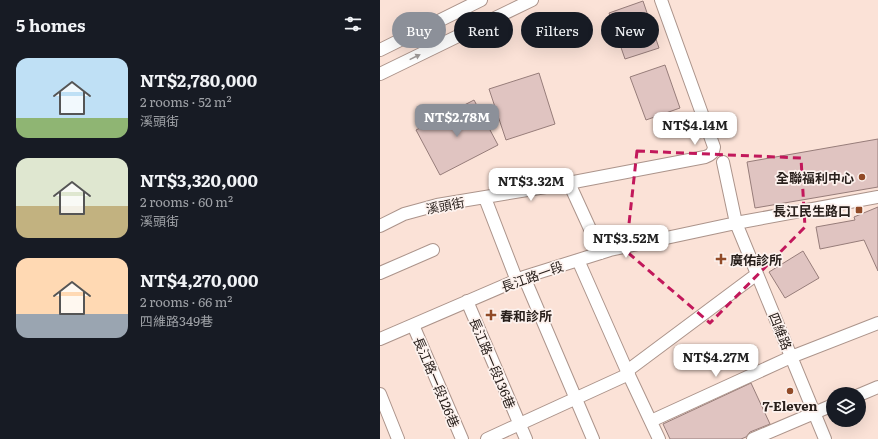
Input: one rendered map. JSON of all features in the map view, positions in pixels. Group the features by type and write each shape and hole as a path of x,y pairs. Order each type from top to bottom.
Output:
{"street":[{"path":"380,50 481,0"},
{"path":"380,74 532,0"},
{"name":"溪頭街","path":"380,226 404,214 437,206 569,183 711,154 714,147 662,0"},
{"name":"四維路","path":"723,162 736,223 825,439"},
{"path":"569,183 600,253"},
{"name":"長江路一段","path":"380,339 520,279 600,253 736,223 878,197"},
{"path":"484,198 576,398 593,439"},
{"path":"380,273 433,250"},
{"path":"578,260 659,439"},
{"path":"487,439 628,373 757,274"},
{"name":"長江路一段136巷","path":"467,301 526,439"},
{"path":"651,421 791,357 878,323"},
{"name":"長江路一段126巷","path":"413,325 462,439"},
{"path":"866,392 878,387"},
{"path":"380,394 398,439"},
{"path":"752,439 826,409"}],"highlighted area":[{"path":"637,151 801,158 805,227 710,323 626,251"}],"building":[{"path":"643,1 647,12 612,12"},
{"path":"621,48 659,48 625,59"},
{"path":"665,65 680,108 646,120 630,77"},
{"path":"539,73 555,124 506,140 489,89"},
{"path":"474,100 498,145 440,175 416,130"},
{"path":"878,139 878,187 755,208 747,162"},
{"path":"878,207 878,271 864,240 820,249 816,227 855,220 854,217"},
{"path":"803,251 819,278 785,298 769,272"},
{"path":"751,383 770,424 750,432 746,437 741,439 670,439 663,424"}],"place":[{"name":"全聯福利中心","path":"862,177"},
{"name":"長江民生路口","path":"859,210"},
{"name":"廣佑診所","path":"721,259"},
{"name":"春和診所","path":"491,315"},
{"name":"7-Eleven","path":"790,391"}]}
